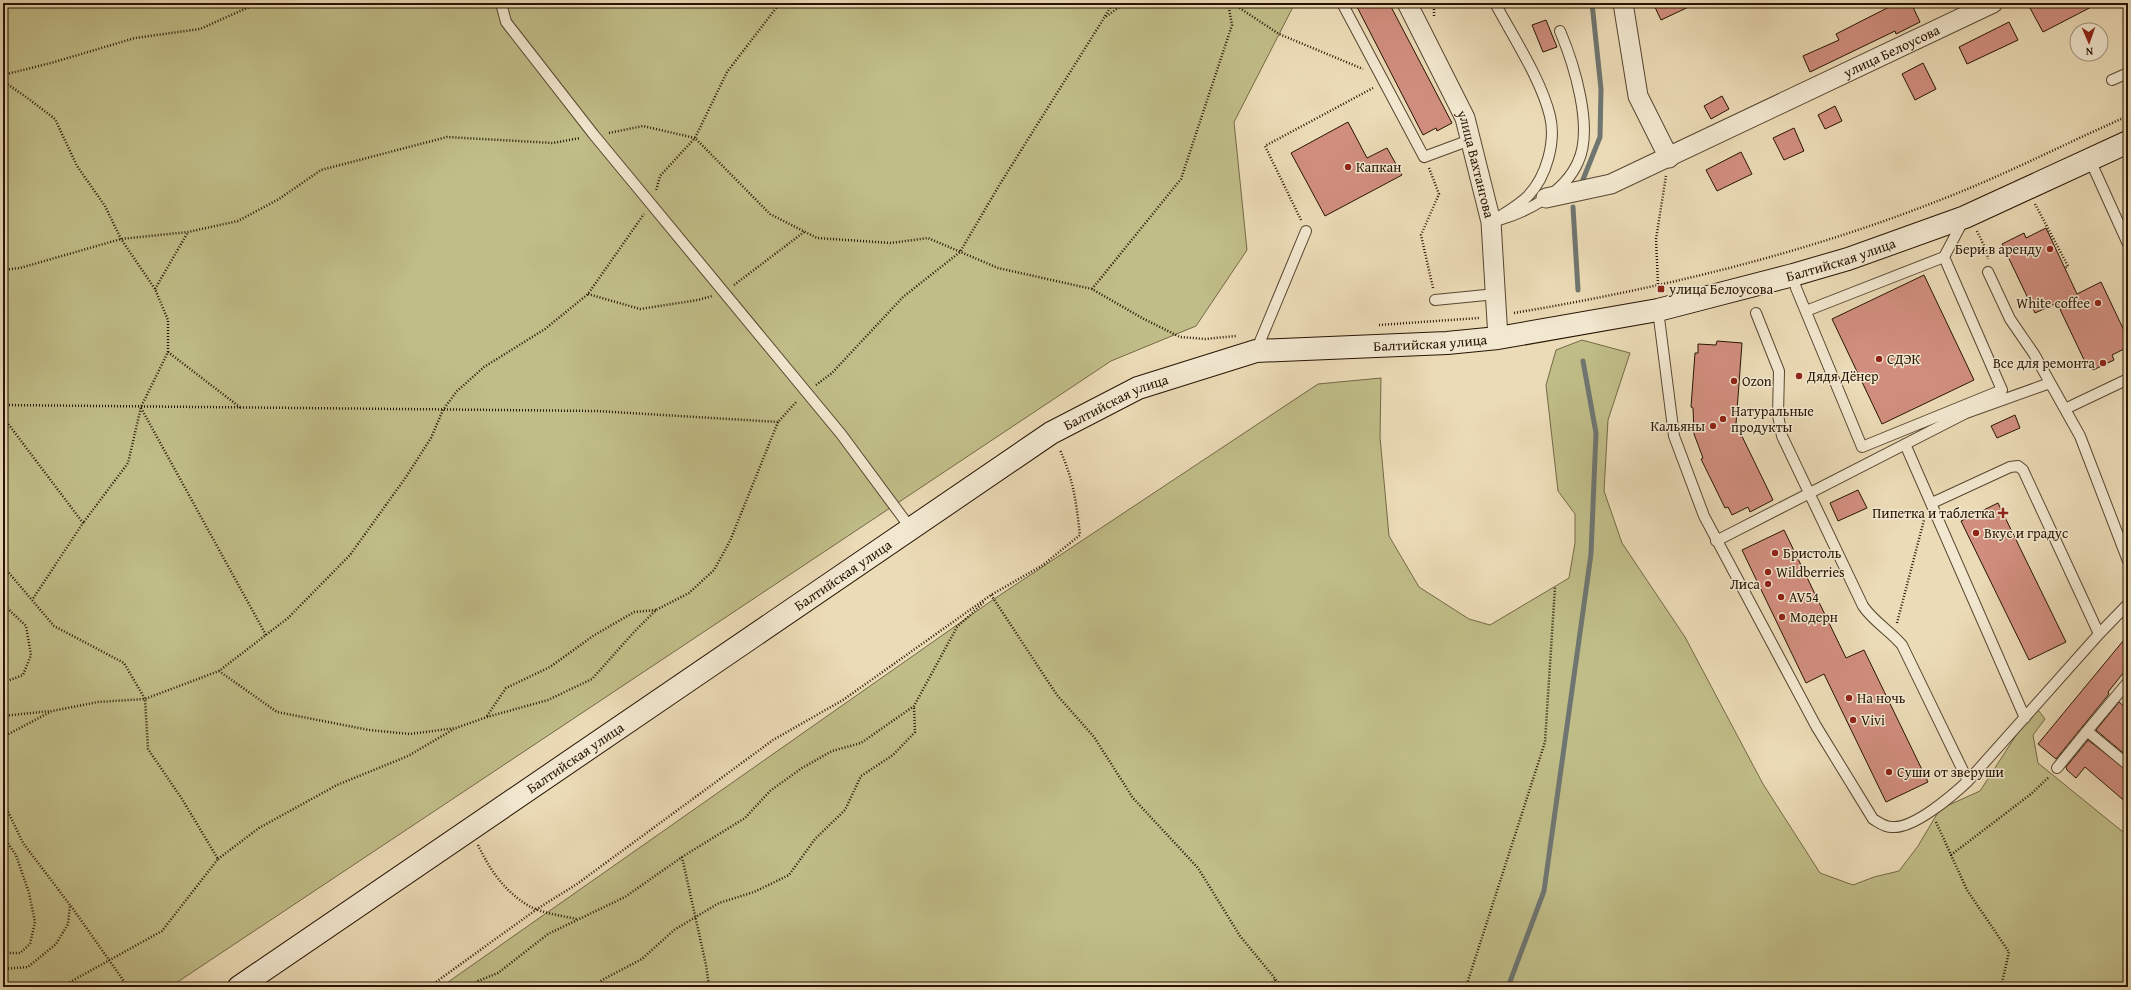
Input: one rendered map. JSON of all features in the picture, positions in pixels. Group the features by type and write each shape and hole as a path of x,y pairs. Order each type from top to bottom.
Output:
{"main road":[{"name":"Балтийская улица","path":"239,987 912,530 1051,433 1138,388 1259,342 1447,343 1498,338 1658,310 1848,259 1965,217 2128,142"}],"street":[{"name":"улица Вахтангова","path":"1407,3 1465,118 1491,222 1498,315 1498,338"},
{"name":"улица Белоусова","path":"1546,198 1611,184 1670,158 1993,3"},
{"path":"1623,5 1638,96 1670,158"}],"lane":[{"path":"501,3 506,22 594,135 653,203 841,434 912,530"},
{"path":"1342,3 1424,157 1470,140"},
{"path":"1491,222 1528,196 1541,178 1548,159 1552,140 1551,117 1545,99 1496,3"},
{"path":"1491,222 1515,215 1546,198 1570,178 1579,161 1584,142 1583,118 1570,54 1560,31"},
{"path":"2112,80 2128,73"},
{"path":"2090,160 2128,244"},
{"path":"1806,311 1944,257 1965,217"},
{"path":"1259,342 1306,231"},
{"path":"1792,275 1862,447 2002,390 1944,257"},
{"path":"1988,272 2010,319 2034,354 2080,436 2128,561"},
{"path":"1435,300 1496,294"},
{"path":"1658,310 1674,436 1704,516 1816,726 1873,819 1882,826 1894,828 1905,826 1948,800 2025,718 2099,634 2128,604"},
{"path":"1756,312 1779,371 1778,415 1782,436 1808,494 1863,606 1873,620 1894,635 1902,645 1968,780"},
{"path":"2064,409 2128,379"},
{"path":"1716,541 1966,413 2050,383"},
{"path":"1905,444 2025,718"},
{"path":"1931,501 2010,467 2018,466 2023,470 2099,634"},
{"path":"2057,768 2087,731 2125,693 2128,682"},
{"path":"2087,731 2128,766"}],"path":[{"path":"3,75 51,63 135,38 200,29 258,3"},
{"path":"3,716 52,711 98,702 145,699 218,671 288,618 350,555 431,438 442,410 457,391 484,367 545,329 588,294 653,203 660,176 695,138 727,72 780,3"},
{"path":"61,987 162,932 218,859 259,828 331,789 408,756 456,728 487,717 548,700 592,679 656,610 689,593 714,570 730,541 778,422 806,392 832,373 903,297 960,252 1000,184 1113,3"},
{"path":"1104,18 1125,3"},
{"path":"1092,289 1181,179 1232,25 1228,3"},
{"path":"1232,3 1279,34 1383,80"},
{"path":"1306,231 1265,146 1383,80"},
{"path":"3,82 26,96 55,119 77,166 105,206 120,239 155,289 168,320 168,352 141,407 128,463 83,523 32,600"},
{"path":"1371,326 1498,315 1619,294 1780,253 1928,205 2027,163 2128,116"},
{"path":"3,270 20,268 120,239 188,232 238,221 279,198 321,170 440,138 448,137 553,143 643,126 695,138 770,214 816,238 891,243 928,238 998,268 1092,289 1144,319 1180,337 1259,342"},
{"path":"1424,157 1438,194 1421,235 1431,275 1435,300"},
{"path":"1658,284 1656,239 1670,158"},
{"path":"2035,203 2068,266 2065,268"},
{"path":"155,289 188,232"},
{"path":"588,294 640,308 698,300 725,292 804,232"},
{"path":"1978,234 1987,252 1988,272"},
{"path":"168,352 242,409"},
{"path":"3,405 242,409 597,411 778,422"},
{"path":"141,407 266,635"},
{"path":"3,417 83,523"},
{"path":"429,987 537,909 577,884 773,740 843,700 991,595 1043,565 1080,535 1076,499 1070,473 1051,433"},
{"path":"1894,635 1931,501"},
{"path":"3,566 54,626 124,663 145,699 148,749 182,799 218,859"},
{"path":"1466,987 1545,742 1555,587"},
{"path":"471,987 478,981 498,973 548,934 625,897 682,857 745,818 770,791 802,768 832,750 861,743 914,706 957,627 991,595"},
{"path":"991,595 1056,695 1094,736 1133,798 1198,868 1240,936 1282,987"},
{"path":"3,604 26,626 31,654 23,675 5,682 3,680"},
{"path":"487,717 506,688 550,667 592,636 634,612 656,610"},
{"path":"218,671 277,712 369,730 410,734 456,728"},
{"path":"594,987 602,980 642,958 674,930 719,903 754,892 788,875 815,839 845,810 861,776 893,755 915,732 914,706"},
{"path":"3,737 52,711"},
{"path":"1951,855 2031,794 2057,768"},
{"path":"3,801 23,843 70,905 128,987"},
{"path":"1931,811 1967,890 2009,952 2001,987"},
{"path":"3,836 16,855 29,893 35,922 30,944 20,953 3,953"},
{"path":"476,840 489,867 506,888 530,907 577,919"},
{"path":"682,857 706,965 708,987"},
{"path":"3,970 28,967 56,944 68,924 70,905"},
{"path":"1268,987 1276,979"}],"shaded area":[{"path":"3,3 1295,3 1234,122 1247,250 1196,326 1111,361 170,987 3,987"},
{"path":"1582,340 1630,353 1608,420 1604,491 1622,543 1685,637 1763,784 1820,873 1853,885 1874,877 1899,871 1918,846 1940,809 1980,791 2035,706 2045,719 2033,735 2038,763 2128,836 2128,987 441,987 994,599 1318,384 1381,378 1380,437 1389,536 1419,587 1469,619 1490,625 1569,578 1575,543 1575,514 1558,491 1546,385 1556,350"}],"building":[{"path":"1355,3 1389,3 1452,123 1437,131 1436,128 1423,135"},
{"path":"1653,3 1697,3 1661,20"},
{"path":"1897,3 1911,3 1920,22 1896,34 1895,31 1810,72 1803,56 1839,40 1836,34"},
{"path":"2040,3 2099,3 2043,32 2030,8"},
{"path":"1546,20 1557,47 1543,52 1532,25"},
{"path":"2009,22 2018,40 1967,64 1959,47"},
{"path":"1923,63 1936,89 1915,100 1902,74"},
{"path":"1722,96 1729,109 1711,119 1704,106"},
{"path":"1835,106 1842,121 1825,129 1818,115"},
{"name":"Капкан","path":"1348,122 1367,158 1387,148 1402,175 1325,216 1291,153"},
{"path":"1794,128 1804,151 1784,160 1773,138"},
{"path":"1741,152 1752,174 1717,191 1706,170"},
{"path":"2046,228 2077,294 2101,282 2128,339 2128,347 2112,355 2114,360 2093,370 2090,365 2087,366 2057,303 2035,313 2002,244 2024,233 2026,238"},
{"path":"1924,275 1974,380 1882,424 1832,319"},
{"path":"1717,341 1742,343 1736,424 1773,500 1750,512 1748,507 1732,515 1728,507 1725,508 1701,459 1703,458 1694,434 1693,408 1691,407 1695,353 1698,353 1698,344 1716,345"},
{"path":"2015,415 2020,428 1997,438 1991,426"},
{"path":"1858,490 1867,508 1838,521 1830,503"},
{"path":"1998,503 2066,642 2029,660 1961,521"},
{"path":"1784,530 1846,658 1864,650 1928,782 1886,802 1824,674 1806,683 1742,550"},
{"path":"2128,635 2128,667 2108,692 2109,694 2056,759 2038,744"},
{"path":"2119,702 2128,710 2128,757 2096,730"},
{"path":"2088,740 2128,771 2128,804 2085,767 2076,778 2067,770 2066,767"}],"waterway":[{"path":"1582,182 1600,137 1601,89 1592,3"},
{"path":"1573,207 1578,290"},
{"path":"1508,987 1544,891 1591,554 1596,433 1583,361"}],"place":[{"name":"Капкан","path":"1348,167"},
{"name":"Бери в аренду","path":"2050,249"},
{"name":"улица Белоусова","path":"1661,289"},
{"name":"White coffee","path":"2098,303"},
{"name":"СДЭК","path":"1879,359"},
{"name":"Все для ремонта","path":"2103,363"},
{"name":"Дядя Дёнер","path":"1799,376"},
{"name":"Ozon","path":"1734,381"},
{"name":"Натуральные продукты","path":"1723,419"},
{"name":"Кальяны","path":"1713,426"},
{"name":"Пипетка и таблетка","path":"2003,513"},
{"name":"Вкус и градус","path":"1976,533"},
{"name":"Бристоль","path":"1775,553"},
{"name":"Wildberries","path":"1768,572"},
{"name":"Лиса","path":"1768,584"},
{"name":"AV54","path":"1781,597"},
{"name":"Модерн","path":"1782,617"},
{"name":"На ночь","path":"1849,698"},
{"name":"Vivi","path":"1853,720"},
{"name":"Суши от зверуши","path":"1889,772"}]}
